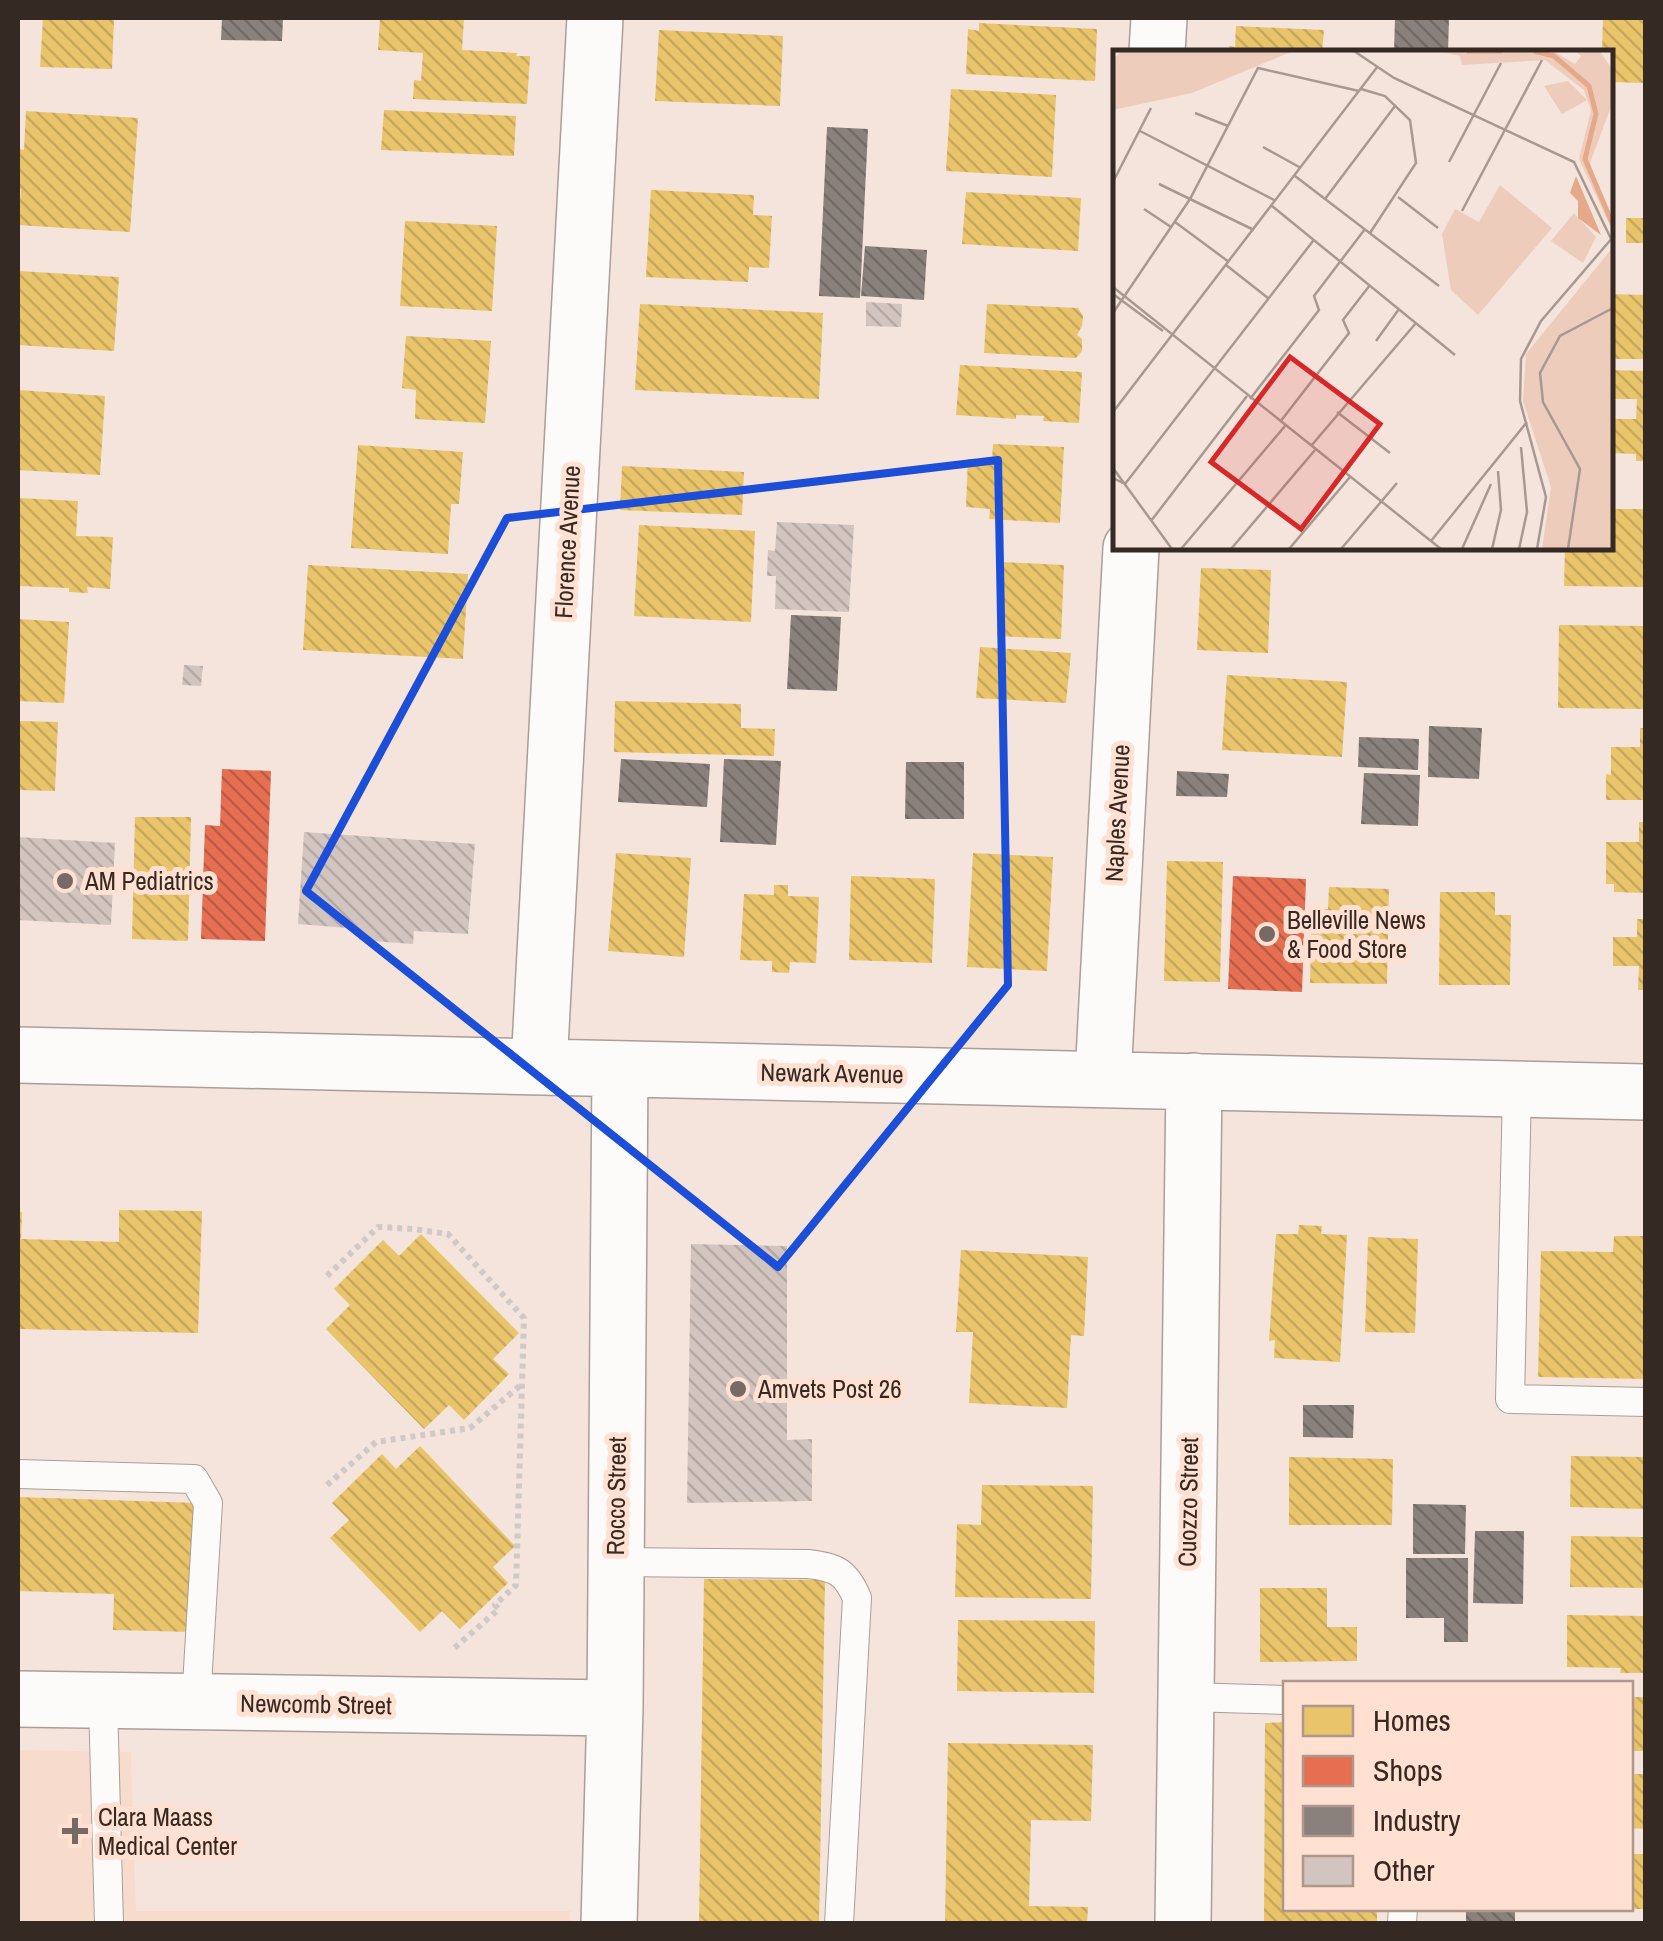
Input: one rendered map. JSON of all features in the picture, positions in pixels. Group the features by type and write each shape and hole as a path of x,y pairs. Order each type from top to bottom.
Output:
{"street":[{"name":"Florence Avenue","path":"539,1066 595,18"},
{"path":"1158,50 1159,18"},
{"name":"Naples Avenue","path":"1102,1078 1131,550"},
{"name":"Newark Avenue","path":"18,1055 1646,1092"},
{"name":"Rocco Street","path":"609,1924 620,1069"},
{"name":"Cuozzo Street","path":"1183,1924 1194,1082"},
{"name":"Newcomb Street","path":"18,1699 614,1708"}],"lane":[{"path":"1517,1089 1510,1399 1646,1402"},
{"path":"18,1474 194,1480 208,1502 196,1702"},
{"path":"616,1562 808,1564 829,1566 848,1578 858,1598 839,1924"},
{"path":"1186,1697 1283,1700"},
{"path":"103,1701 108,1924"}],"path":[{"path":"327,1276 378,1228 448,1234 524,1318 516,1585 495,1605 499,1610 439,1662"},
{"path":"327,1485 376,1442 470,1428 522,1383"}],"highlighted area":[{"path":"998,460 1008,985 778,1267 306,891 507,518"}],"shaded area":[{"name":"Clara Maass Medical Center","path":"18,1750 131,1752 136,1911 570,1911 570,1924 18,1924"}],"building: Homes":[{"path":"43,18 114,18 112,69 40,67"},
{"path":"380,18 464,18 462,50 530,56 527,104 413,99 414,80 421,81 423,53 378,50"},
{"path":"1603,18 1646,18 1646,83 1613,82 1613,50 1602,50"},
{"path":"979,23 1097,29 1095,81 966,74 968,29 979,31"},
{"path":"1236,26 1324,30 1322,50 1229,50 1229,46 1235,47"},
{"path":"659,30 783,36 780,106 655,101"},
{"path":"951,89 1056,95 1052,177 946,171"},
{"path":"384,110 516,116 514,156 381,150"},
{"path":"26,111 138,118 130,232 18,225 18,149 24,150"},
{"path":"651,190 754,195 753,215 772,216 769,268 749,267 748,282 646,277"},
{"path":"966,192 1081,198 1078,251 962,244"},
{"path":"1626,218 1646,218 1646,243 1626,243"},
{"path":"405,221 497,226 492,311 400,306"},
{"path":"18,271 119,277 114,351 18,345"},
{"path":"1613,294 1646,295 1646,359 1613,359"},
{"path":"640,304 823,313 819,399 635,390"},
{"path":"987,304 1078,308 1083,316 1077,335 1082,339 1082,351 1076,358 984,353"},
{"path":"406,336 491,341 485,423 415,419 416,390 402,388"},
{"path":"960,365 1082,372 1079,423 1043,421 1044,416 1016,415 1016,419 956,415"},
{"path":"1613,370 1646,371 1646,461 1636,461 1636,454 1613,453 1613,419 1636,419 1637,399 1613,399"},
{"path":"18,390 105,396 100,475 18,470"},
{"path":"993,444 1064,447 1060,523 989,519 990,509 966,507 968,459 992,460"},
{"path":"358,445 463,452 459,504 451,504 448,554 351,548"},
{"path":"622,466 744,472 742,515 620,510"},
{"path":"18,498 78,501 76,536 113,537 110,589 87,587 88,593 69,592 69,588 18,586"},
{"path":"1613,509 1646,509 1646,587 1564,586 1565,550 1613,550"},
{"path":"639,525 755,531 751,622 634,616"},
{"path":"1001,562 1064,565 1061,639 997,636"},
{"path":"308,565 468,574 463,659 303,650"},
{"path":"1201,568 1271,570 1268,653 1197,650"},
{"path":"18,619 69,622 64,703 18,701"},
{"path":"1559,625 1646,626 1646,709 1558,708"},
{"path":"980,647 1071,653 1066,703 976,698"},
{"path":"1227,675 1347,682 1342,757 1222,750"},
{"path":"615,701 741,704 741,728 775,729 774,756 614,752"},
{"path":"18,721 58,722 55,791 18,790"},
{"path":"1640,728 1646,728 1646,800 1606,800 1611,747 1640,747"},
{"path":"135,817 191,817 188,941 132,939"},
{"path":"1639,822 1646,822 1646,893 1614,892 1614,884 1606,884 1606,842 1639,842"},
{"path":"616,853 691,858 684,957 608,951"},
{"path":"973,853 1053,857 1047,971 967,967"},
{"path":"1167,861 1223,862 1220,982 1164,981"},
{"path":"851,876 935,879 932,963 849,960"},
{"path":"774,885 788,885 788,896 819,897 816,963 790,962 789,973 772,972 772,961 740,960 744,894 774,895"},
{"path":"1329,887 1389,889 1387,984 1310,983 1312,909 1328,909"},
{"path":"1440,892 1495,892 1495,915 1511,915 1510,985 1439,985"},
{"path":"1637,919 1646,919 1646,990 1638,990 1639,966 1613,966 1613,937 1637,937"},
{"path":"119,1210 202,1211 198,1333 18,1329 18,1212 22,1212 21,1239 119,1242"},
{"path":"1299,1225 1322,1226 1321,1234 1347,1235 1340,1362 1274,1358 1275,1340 1269,1341 1276,1234 1298,1234"},
{"path":"421,1234 519,1333 493,1359 509,1374 464,1420 449,1405 424,1429 326,1329 350,1305 334,1289 383,1240 399,1256"},
{"path":"1614,1236 1646,1236 1646,1379 1538,1377 1541,1251 1613,1252"},
{"path":"1368,1237 1418,1239 1415,1333 1365,1332"},
{"path":"961,1250 1088,1257 1084,1336 1071,1335 1067,1408 969,1403 973,1332 956,1332"},
{"path":"420,1446 515,1546 493,1567 508,1583 460,1629 442,1611 420,1632 330,1538 349,1520 332,1503 382,1454 396,1469"},
{"path":"1571,1456 1646,1457 1646,1509 1570,1507"},
{"path":"1289,1457 1393,1459 1392,1525 1289,1525"},
{"path":"982,1485 1093,1486 1091,1599 955,1597 957,1524 981,1525"},
{"path":"18,1497 197,1503 192,1632 113,1630 114,1594 18,1591"},
{"path":"1571,1536 1646,1537 1646,1588 1570,1587"},
{"path":"704,1579 825,1580 819,1924 699,1924"},
{"path":"1260,1588 1327,1588 1327,1627 1357,1627 1357,1661 1260,1662"},
{"path":"1567,1615 1646,1616 1646,1673 1620,1673 1621,1668 1567,1667"},
{"path":"958,1620 1095,1621 1094,1693 957,1691"},
{"path":"1633,1697 1646,1697 1646,1751 1633,1751"},
{"path":"1283,1722 1283,1911 1377,1911 1377,1924 1264,1924 1265,1723"},
{"path":"948,1743 1093,1745 1091,1821 1031,1820 1029,1906 1088,1907 1087,1924 945,1924"},
{"path":"1633,1774 1646,1774 1646,1829 1633,1828"},
{"path":"1633,1854 1646,1854 1646,1909 1633,1909"}],"building: Shops":[{"path":"222,769 271,771 265,941 201,939 205,825 220,826"},
{"name":"Belleville News & Food Store","path":"1233,876 1306,879 1302,992 1228,989"}],"building: Industry":[{"path":"222,18 283,18 282,41 221,40"},
{"path":"1395,18 1449,19 1448,50 1394,50"},
{"path":"827,127 868,129 860,298 819,296"},
{"path":"865,246 927,250 924,300 861,296"},
{"path":"791,615 841,617 837,691 787,689"},
{"path":"1429,726 1482,728 1479,779 1428,777"},
{"path":"1359,737 1419,739 1418,770 1358,767"},
{"path":"621,759 710,764 707,807 618,802"},
{"path":"724,759 781,761 776,845 720,842"},
{"path":"906,762 964,762 964,819 905,819"},
{"path":"1177,771 1229,774 1227,797 1176,796"},
{"path":"1364,773 1420,775 1418,826 1361,824"},
{"path":"1303,1405 1354,1405 1353,1438 1303,1437"},
{"path":"1413,1504 1466,1505 1465,1554 1413,1554"},
{"path":"1475,1531 1524,1531 1523,1604 1473,1603"},
{"path":"1406,1558 1468,1558 1468,1642 1444,1642 1444,1618 1406,1618"},
{"path":"1466,1911 1515,1911 1515,1924 1466,1924"}],"building: Other":[{"path":"866,302 902,304 901,327 866,326"},
{"path":"777,522 854,525 849,612 775,609 776,576 767,576 768,550 775,551"},
{"path":"184,665 203,666 201,686 182,685"},
{"path":"304,832 475,844 468,934 414,931 413,944 359,940 360,929 298,924"},
{"name":"AM Pediatrics","path":"18,837 115,843 111,925 18,920"},
{"name":"Amvets Post 26","path":"691,1244 787,1246 787,1440 812,1439 812,1501 687,1503"}],"place":[{"name":"AM Pediatrics","path":"65,881"},
{"name":"Belleville News & Food Store","path":"1267,934"},
{"name":"Amvets Post 26","path":"738,1389"},
{"name":"Clara Maass Medical Center","path":"75,1831"}]}
